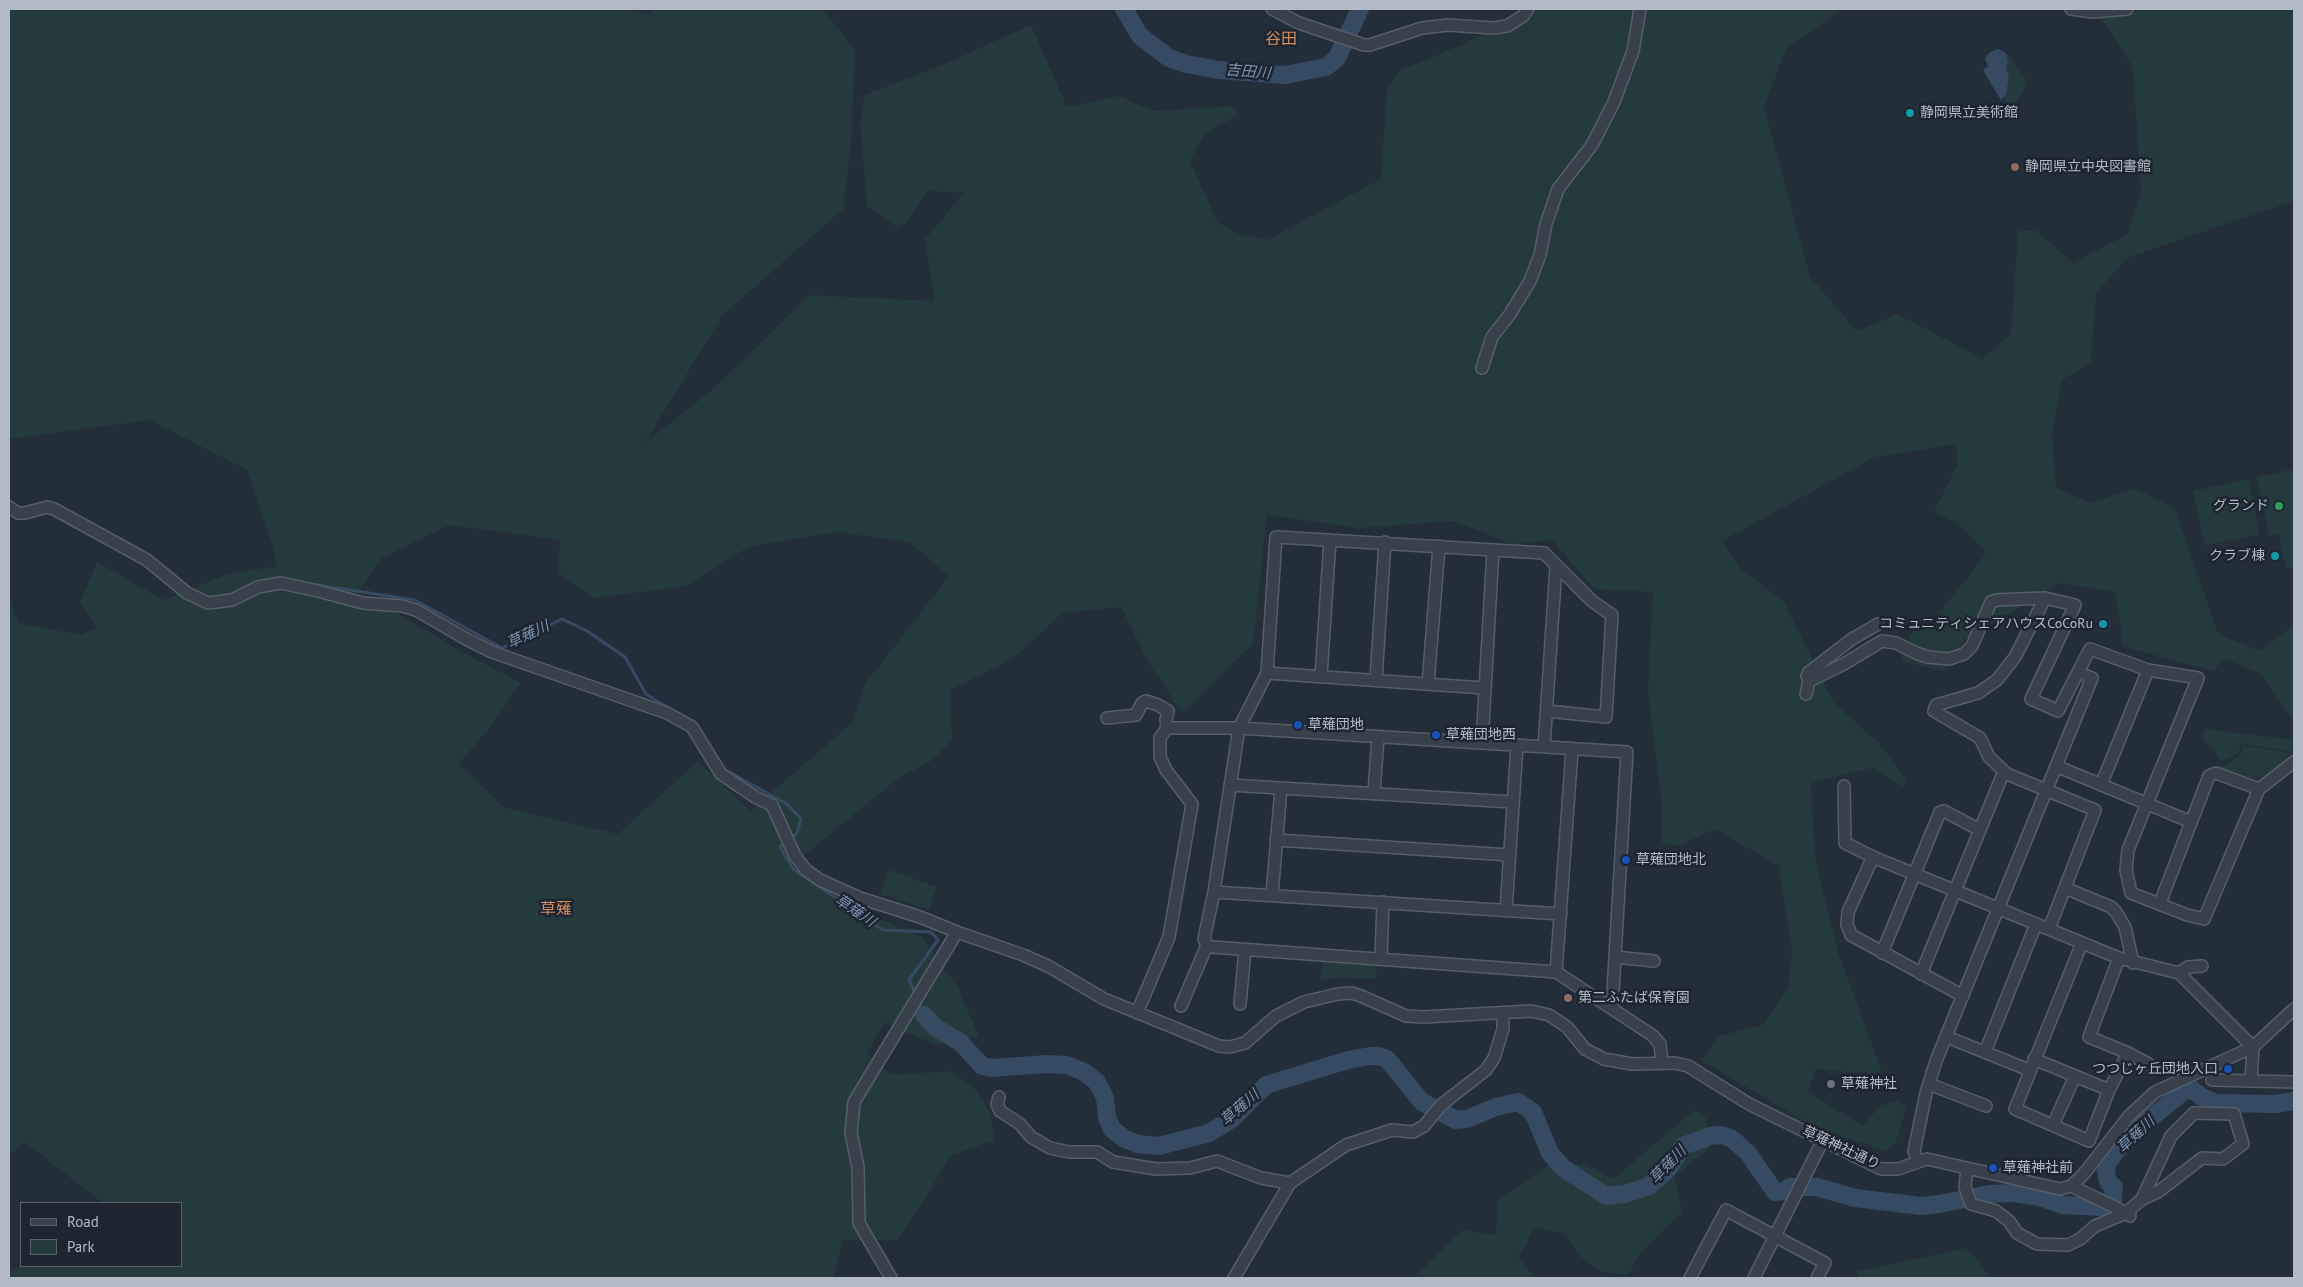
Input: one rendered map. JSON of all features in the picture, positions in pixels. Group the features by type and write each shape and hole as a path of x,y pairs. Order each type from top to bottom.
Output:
{"street":[{"path":"1272,9 1288,18 1370,45 1422,28 1448,25 1493,28 1507,26 1523,16 1528,9"},
{"path":"1482,368 1492,337 1510,314 1530,281 1540,255 1546,224 1558,189 1592,145 1614,102 1633,51 1640,9"},
{"path":"2072,9 2093,12 2126,9"},
{"name":"草薙神社通り","path":"9,507 25,514 47,507 63,513 147,560 187,593 202,601 217,603 232,600 258,587 281,584 318,591 363,604 402,606 416,610 466,640 492,652 667,713 692,727 721,774 732,783 772,805 795,856 806,870 820,880 1048,966 1104,999 1207,1042 1230,1047 1245,1043 1276,1016 1304,1002 1338,994 1352,993 1406,1016 1424,1017 1532,1011 1549,1015 1567,1028 1585,1049 1604,1059 1632,1064 1662,1062 1688,1066 1749,1104 1881,1169 1898,1169 1927,1159 2046,1188 2060,1189 2071,1186"},
{"path":"1547,711 1606,716 1612,615 1592,601 1544,553 1276,536 1267,673 1239,728 1214,892 1204,939 1207,945 1212,947 1556,972 1652,1034 1660,1044 1662,1062"},
{"path":"1321,676 1330,540"},
{"path":"1376,679 1385,542"},
{"path":"1428,684 1439,546"},
{"path":"1482,743 1493,550"},
{"path":"1544,747 1556,566"},
{"path":"2045,598 2015,657 1997,680 1978,693 1936,705 1934,711 1980,738 1989,757 2007,774 2095,810 2049,929"},
{"path":"1809,681 1844,664 1882,641 1896,643 1916,654 1928,657 1949,659 1964,654 1972,646 1991,602 1997,600 2045,598 2075,605 2030,699 2058,711 2090,649 2148,670 2198,678 2128,850 2126,870 2131,893 2204,919 2259,789 2294,762"},
{"path":"1806,694 1809,672 1852,639 1878,624"},
{"path":"2101,785 2148,670"},
{"path":"1267,673 1376,679 1484,688"},
{"path":"1917,1161 1914,1151 1936,1061 2092,678 2087,676"},
{"path":"1107,718 1136,715 1142,703 1146,701 1158,704 1168,711 1167,728 1160,738 1160,757 1166,770 1192,804 1169,937 1137,1013"},
{"path":"1167,728 1239,728 1628,752 1612,1008"},
{"path":"1374,793 1378,737"},
{"path":"1506,910 1517,746"},
{"path":"1556,972 1572,750"},
{"path":"2056,766 2191,822"},
{"path":"2160,903 2209,776 2216,773 2259,789"},
{"path":"1922,974 2002,776 2007,774"},
{"path":"1230,785 1512,802"},
{"path":"1844,786 1845,843 1873,857 1914,872 2120,958 2133,963 2179,973 2253,1047 2251,1081"},
{"path":"1272,895 1281,788"},
{"path":"1882,953 1940,812 1944,811 1980,830"},
{"path":"1276,840 1510,855"},
{"path":"1873,857 1848,912 1847,924 1851,935 1963,996"},
{"path":"2064,888 2111,907 2116,912 2125,927 2133,963"},
{"path":"1214,892 1561,914"},
{"path":"1381,959 1383,902"},
{"path":"1985,1052 2036,924"},
{"path":"891,1278 859,1223 858,1167 851,1133 854,1102 957,932"},
{"path":"2082,943 2029,1070 2015,1109 2089,1141 2109,1090 2128,1053"},
{"path":"1181,1006 1207,945"},
{"path":"1240,1004 1245,950"},
{"path":"1615,957 1654,961"},
{"path":"2120,958 2089,1037 2128,1053 2150,1065"},
{"path":"2179,973 2188,967 2202,966"},
{"path":"2129,1215 2071,1186 2083,1175 2129,1116 2155,1092 2253,1047 2294,1010"},
{"path":"1234,1278 1290,1183 1346,1145 1392,1130 1413,1132 1424,1126 1441,1105 1486,1070 1494,1058 1503,1029 1503,1013"},
{"path":"1947,1037 2029,1070"},
{"path":"2034,1058 2109,1090"},
{"path":"2052,1126 2075,1076"},
{"path":"2212,1080 2294,1082"},
{"path":"1930,1084 1986,1106"},
{"path":"999,1097 997,1104 1000,1111 1020,1124 1031,1137 1050,1148 1069,1152 1097,1152 1112,1162 1156,1169 1190,1168 1217,1161 1261,1178 1290,1183"},
{"path":"1967,1168 1965,1187 1971,1204 1996,1211 2009,1221 2018,1233 2037,1244 2068,1245 2080,1240 2095,1226 2129,1215 2142,1199 2171,1136 2194,1112 2234,1114 2243,1144 2223,1159 2202,1158 2158,1192 2142,1199"},
{"path":"1754,1278 1823,1140"},
{"path":"1690,1278 1726,1210 1825,1263 1817,1278"}],"green space":[{"path":"9,9 625,9 648,14 656,9 823,9 855,51 851,145 843,209 723,315 644,444 712,390 810,295 935,301 925,239 964,193 928,191 906,223 898,228 867,206 860,125 864,95 940,66 1031,25 1067,107 1119,96 1153,111 1231,106 1239,114 1205,134 1190,161 1218,223 1239,234 1267,240 1381,179 1387,87 1401,70 1464,44 1533,9 1842,9 1786,49 1764,107 1810,277 1857,331 1897,314 1983,359 2011,333 2018,231 2037,231 2073,263 2128,234 2141,194 2133,68 2110,31 2092,9 2294,9 2294,201 2127,258 2096,293 2091,362 2062,380 2052,434 2056,488 2091,503 2134,488 2175,508 2218,634 2260,651 2294,625 2294,721 2261,674 2225,659 2212,671 2122,646 2115,592 2059,583 1963,641 1944,671 1900,661 1911,634 1931,624 1986,553 1957,523 1934,512 1957,466 1957,444 1875,457 1722,541 1740,568 1784,602 1834,703 1880,744 1906,779 1903,787 1872,768 1811,783 1815,858 1838,952 1883,1075 1816,1069 1808,1092 1863,1126 1880,1106 1897,1100 1906,1109 1895,1145 1885,1151 1814,1127 1701,1060 1719,1036 1763,1025 1788,988 1792,952 1779,866 1715,829 1678,846 1662,843 1661,799 1648,690 1653,592 1594,589 1552,540 1512,544 1454,521 1359,528 1267,515 1253,643 1182,713 1148,662 1121,607 1062,613 1014,658 950,690 952,740 931,761 900,777 803,856 788,864 793,869 839,896 842,903 922,937 958,988 979,1036 937,1045 885,1023 867,1053 892,1075 950,1071 973,1086 991,1114 994,1140 952,1155 898,1240 843,1240 833,1278 9,1278 9,1273 20,1267 182,1267 182,1202 99,1202 25,1142 9,1156 9,593 18,623 81,635 97,627 80,602 97,562 163,600 228,574 277,566 273,547 247,470 150,420 9,439","holes":["449,525 560,540 558,573 594,598 687,586 748,547 837,532 909,542 949,576 866,683 853,722 750,811 698,761 618,834 506,808 494,798 459,764 493,723 521,683 457,649 400,615 355,597 380,559"]},
{"path":"2006,53 2028,82 2014,105 2009,105 2005,101 2009,76 2006,69 2008,62"},
{"name":"グランド","path":"2294,469 2294,571 2286,567 2279,534 2269,536 2257,477"},
{"path":"2248,479 2260,534 2205,546 2193,491"},
{"path":"2205,729 2294,740 2294,747 2291,752 2241,743 2239,753 2221,761 2213,747 2203,741"},
{"path":"2243,746 2292,753 2280,765 2265,775 2250,781 2221,770 2221,768 2240,755"},
{"path":"889,870 937,887 929,910 881,894"},
{"path":"1323,961 1377,966 1376,979 1336,978 1321,980"},
{"path":"1695,1110 1706,1117 1710,1148 1674,1176 1682,1211 1639,1254 1629,1275 1601,1272 1581,1257 1565,1234 1535,1228 1518,1257 1535,1278 1413,1278 1462,1230 1496,1235 1498,1200 1547,1166 1586,1164 1613,1179"},
{"path":"1967,1248 1991,1278 1856,1278 1858,1271"}],"water":[{"path":"1998,49 2006,53 2008,62 2006,69 2009,76 2006,95 2001,100 1983,70 1988,66 1985,58 1990,52"}],"waterway":[{"name":"吉田川","path":"1124,9 1140,36 1169,58 1186,64 1219,70 1285,75 1326,67 1337,58 1360,9"},
{"name":"草薙川","path":"317,585 415,600 502,648 562,619 587,631 625,657 646,694 674,711"},
{"name":"草薙川","path":"720,763 724,769 787,804 801,819 797,833 790,839"},
{"name":"草薙川","path":"785,843 780,847 793,869 883,930 931,932 938,940 909,980 916,995"},
{"name":"草薙川","path":"918,1001 924,1015"},
{"name":"草薙川","path":"924,1015 935,1027 960,1042 982,1066 992,1068 1047,1064 1067,1065 1084,1072 1097,1082 1105,1098 1107,1117 1112,1129 1125,1139 1138,1144 1159,1146 1209,1133 1232,1119 1266,1085 1348,1060 1379,1056 1387,1059 1422,1102 1456,1120 1467,1119 1496,1107 1518,1102 1533,1112 1550,1153 1563,1168 1606,1196 1625,1194 1649,1186 1668,1169 1683,1146 1710,1136 1721,1135 1731,1138 1748,1153 1775,1192 1784,1191 1790,1187 1817,1187 1855,1198 1921,1206 1989,1194 2014,1193 2040,1197 2062,1205 2101,1207 2113,1200 2114,1187 2108,1182 2106,1171 2107,1164 2117,1150 2130,1135 2184,1091 2193,1090 2202,1097 2216,1103 2275,1104 2294,1101"}],"place":[{"name":"静岡県立美術館","path":"1910,113"},
{"name":"静岡県立中央図書館","path":"2015,167"},
{"name":"グランド","path":"2279,506"},
{"name":"クラブ棟","path":"2275,556"},
{"name":"コミュニティシェアハウスCoCoRu","path":"2103,624"},
{"name":"草薙団地","path":"1298,725"},
{"name":"草薙団地西","path":"1436,735"},
{"name":"草薙団地北","path":"1626,860"},
{"name":"第二ふたば保育園","path":"1568,998"},
{"name":"つつじヶ丘団地入口","path":"2228,1069"},
{"name":"草薙神社","path":"1831,1084"},
{"name":"草薙神社前","path":"1993,1168"}],"district":[{"name":"谷田","path":"1281,39"},
{"name":"草薙","path":"556,909"}]}
